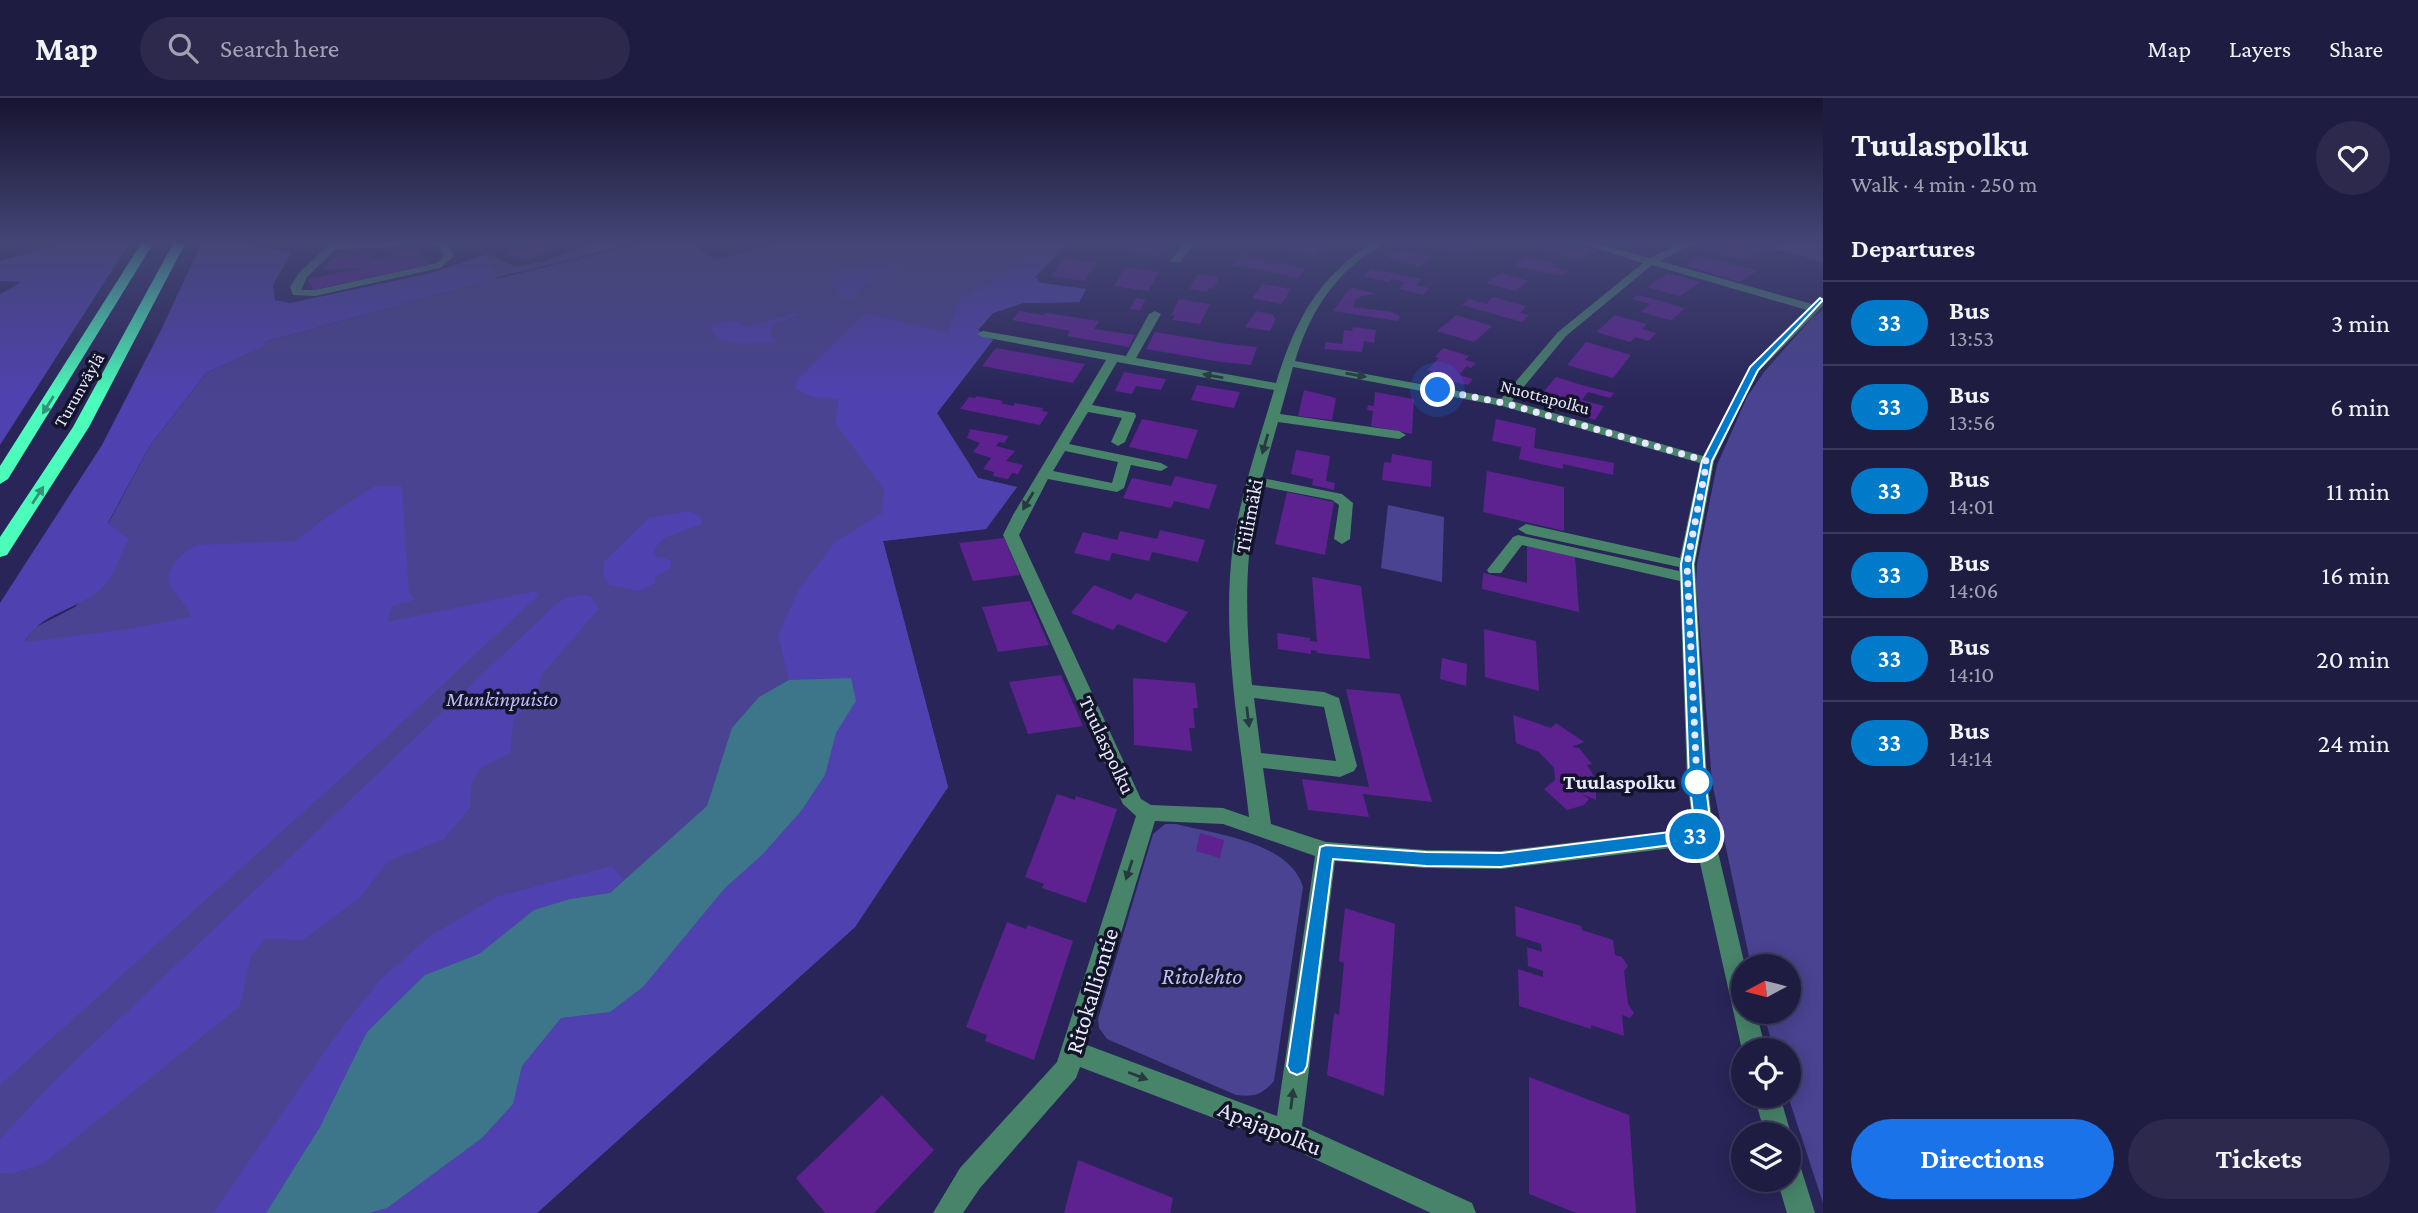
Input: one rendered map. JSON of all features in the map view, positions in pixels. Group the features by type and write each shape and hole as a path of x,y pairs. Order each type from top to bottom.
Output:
{"highway":[{"name":"Turunväylä","path":"0,478 115,294"},
{"name":"Turunväylä","path":"0,551 80,427 152,294"}],"street":[{"name":"Tiilimäki","path":"1261,827 1244,691 1238,611 1243,529 1301,324 1320,294"},
{"path":"1504,403 1562,334 1611,294"},
{"path":"1777,294 1818,304"},
{"path":"1731,956 1704,835 1697,779 1687,571 1707,461 1754,369 1818,304"},
{"name":"Tuulaspolku","path":"1155,314 1084,407 1013,527 1011,535 1133,804 1147,813 1223,816 1326,851 1426,859 1501,860 1704,835"},
{"path":"983,334 1281,388"},
{"name":"Nuottapolku","path":"1289,363 1504,403 1707,461"},
{"path":"1084,407 1130,416 1118,442"},
{"path":"1273,417 1399,435"},
{"path":"1061,446 1161,467"},
{"path":"1044,474 1117,488 1126,460"},
{"path":"1255,481 1337,496 1346,503 1342,539"},
{"path":"1526,529 1687,571"},
{"path":"1495,570 1518,540 1687,571"},
{"path":"1244,691 1324,699 1332,703 1347,766 1340,769 1253,760"},
{"name":"Ritokalliontie","path":"947,1213 970,1178 1067,1069 1147,813"},
{"path":"1288,1133 1326,851"},
{"name":"Apajapolku","path":"1074,1052 1288,1133 1462,1213"},
{"path":"1795,1192 1801,1213"}],"green space":[{"path":"0,294 97,294 0,445"},
{"path":"178,294 274,294 275,300 290,303 332,294 441,294 268,341 263,344 265,346 206,373 149,447 108,523 129,539 111,577 94,595 39,625 25,642 129,629 191,617 172,589 168,576 174,563 185,552 197,545 295,541 375,486 402,486 409,592 415,600 392,606 387,622 536,591 539,595 379,744 0,1085 0,603 102,445"},
{"name":"Munkinpuisto","path":"441,294 1083,294 1079,302 1023,303 993,313 978,330 993,340 937,413 978,478 1017,487 986,529 883,541 948,787 855,927 537,1213 0,1213 0,671 25,642 32,629 75,607 128,539 108,524 149,447 206,373 264,346 262,344"},
{"path":"839,294 857,294 851,300 843,299"},
{"path":"969,294 1083,294 1079,302 1023,303 993,313 978,330 993,340 937,413 978,478 1017,487 986,529 883,541 948,787 855,927 537,1213 369,1213 387,1208 482,1138 513,1104 522,1066 561,1018 610,1012 643,987 725,888 762,855 802,810 825,775 836,733 856,701 850,678 789,680 778,635 798,591 835,542 882,513 884,489 835,423 839,399 813,397 795,389 797,380 865,313 948,333 959,299"},
{"path":"1823,310 1823,1203 1801,1136 1801,1122 1797,1122 1792,1108 1801,1108 1801,1038 1771,1038 1766,1024 1801,1024 1801,954 1748,954 1712,782 1696,582 1697,564 1717,465 1747,397 1764,372 1813,317"},
{"path":"794,313 798,315 774,324 770,333 776,342 723,341 711,330 713,323 739,321 743,326 752,326"},
{"path":"1388,505 1444,517 1442,582 1381,568"},
{"path":"690,511 701,517 702,524 664,538 654,549 655,556 671,560 670,568 655,578 655,583 639,591 609,585 603,574 604,562 649,518"},
{"path":"590,596 599,609 542,674 536,700 514,718 510,753 482,767 471,784 470,808 444,839 388,861 361,897 303,940 266,939 251,956 240,1006 43,1164 14,1173 0,1173 0,1139 58,1077 553,607 565,598"},
{"name":"Ritolehto","path":"1165,824 1230,836 1267,850 1295,872 1303,887 1274,1081 1257,1094 1236,1095 1107,1039 1099,1028 1098,1019 1153,834"},
{"path":"612,866 624,880 609,893 570,899 534,910 479,954 425,975 320,1127 266,1213 213,1213 339,1031 380,980 430,936 496,897"}],"water":[{"path":"851,678 856,701 836,733 825,775 802,810 762,855 725,888 643,987 610,1012 561,1018 522,1066 513,1104 482,1138 387,1208 369,1213 266,1213 320,1127 367,1032 425,975 479,954 534,910 570,899 610,893 707,806 732,728 759,697 789,680"}],"building":[{"path":"1255,294 1288,294 1281,304 1252,298"},
{"path":"1346,294 1377,294 1361,296 1355,300 1353,307 1392,312 1400,316 1398,321 1333,311"},
{"path":"1637,295 1685,308 1672,320 1665,319 1641,312 1650,304 1632,299"},
{"path":"1493,297 1526,306 1520,313 1529,315 1522,322 1462,305 1469,299 1487,304"},
{"path":"1136,298 1146,300 1140,310 1130,309"},
{"path":"1179,299 1210,304 1200,324 1172,320 1175,316 1171,315"},
{"path":"1019,311 1099,321 1094,329 1135,335 1129,347 1067,336 1070,331 1012,320"},
{"path":"1256,311 1274,315 1273,318 1276,318 1270,331 1245,327"},
{"path":"1456,315 1492,326 1474,342 1437,331"},
{"path":"1615,315 1647,324 1642,329 1656,333 1649,341 1635,337 1630,342 1596,332"},
{"path":"1353,327 1376,330 1374,343 1364,341 1362,352 1324,349 1326,342 1342,344 1344,330 1352,331"},
{"path":"1155,332 1257,347 1251,365 1221,362 1146,349"},
{"path":"1586,342 1631,355 1613,378 1567,365"},
{"path":"996,348 1085,364 1073,383 982,366"},
{"path":"1443,348 1469,356 1465,360 1476,363 1471,368 1467,366 1459,375 1473,379 1468,385 1426,377 1431,371 1427,370 1439,358 1435,357"},
{"path":"1124,372 1166,379 1161,390 1136,386 1132,394 1115,391"},
{"path":"1556,377 1614,393 1610,398 1588,392 1582,400 1604,406 1595,420 1555,408 1561,401 1541,395"},
{"path":"1197,385 1240,392 1234,408 1191,400"},
{"path":"1304,390 1336,398 1332,420 1298,416"},
{"path":"1375,392 1414,399 1412,434 1371,426 1373,411 1367,410 1368,405 1374,406"},
{"path":"969,397 1003,401 1001,403 1013,406 1015,403 1043,408 1042,411 1048,412 1040,425 960,409"},
{"path":"1142,419 1198,430 1187,459 1129,447"},
{"path":"1496,419 1536,428 1534,448 1614,463 1613,475 1563,464 1563,469 1519,459 1521,447 1492,441"},
{"path":"970,429 1009,436 1004,443 999,442 996,446 1015,451 1006,461 1023,465 1018,474 1012,473 1008,479 993,476 994,472 983,469 991,458 973,452 980,443 967,438"},
{"path":"1296,450 1330,456 1326,481 1335,483 1334,490 1312,485 1313,479 1291,474"},
{"path":"1392,454 1432,461 1431,487 1382,480 1384,462 1391,463"},
{"path":"1487,471 1564,487 1564,531 1483,512"},
{"path":"1175,476 1217,485 1209,509 1174,501 1171,508 1123,498 1132,478 1171,486"},
{"path":"1287,492 1334,502 1325,555 1275,544"},
{"path":"1160,530 1205,540 1198,562 1152,552 1149,561 1112,553 1109,561 1074,553 1083,532 1117,540 1120,531 1157,539"},
{"path":"1004,538 1020,575 973,581 959,543"},
{"path":"1527,546 1575,557 1579,612 1482,589 1483,573 1527,583"},
{"path":"1312,577 1361,586 1370,659 1311,650 1311,654 1278,649 1277,633 1310,638 1310,641 1317,642"},
{"path":"1094,585 1131,600 1136,593 1188,612 1166,643 1118,624 1113,630 1071,613"},
{"path":"1030,601 1049,645 998,652 982,607"},
{"path":"1484,629 1536,641 1539,691 1485,677"},
{"path":"1442,658 1467,664 1466,686 1440,679"},
{"path":"1061,675 1083,726 1028,734 1009,682"},
{"path":"1133,678 1195,683 1198,708 1193,708 1195,728 1189,728 1192,751 1134,745"},
{"path":"1346,689 1400,694 1432,802 1363,794 1369,817 1308,810 1302,779 1369,787"},
{"path":"1513,715 1551,728 1556,723 1584,742 1572,747 1579,748 1592,764 1587,765 1596,780 1596,800 1582,794 1589,799 1584,805 1567,810 1544,789 1555,780 1554,768 1539,752 1516,743"},
{"path":"1057,794 1075,800 1076,796 1117,809 1086,903 1042,888 1044,884 1025,877"},
{"path":"1200,833 1224,840 1220,858 1196,851"},
{"path":"1515,906 1581,926 1582,930 1613,940 1615,955 1622,957 1628,966 1624,971 1628,1004 1634,1013 1630,1018 1622,1015 1624,1036 1591,1025 1591,1029 1519,1006 1518,969 1543,977 1543,971 1528,966 1527,947 1542,952 1541,944 1516,936"},
{"path":"1345,908 1395,924 1384,1096 1327,1075 1334,1013 1339,1015 1344,963 1339,961"},
{"path":"1007,922 1026,929 1028,925 1073,941 1034,1060 985,1041 987,1035 966,1027"},
{"path":"1529,1077 1629,1115 1636,1213 1576,1213 1529,1194"},
{"path":"882,1095 934,1150 874,1213 825,1213 796,1178"},
{"path":"1078,1160 1173,1198 1170,1213 1064,1213"}],"bus line":[{"name":"33","path":"1297,1066 1326,851 1426,859 1501,860 1704,835 1697,779 1687,564 1707,461 1754,369 1823,300"}],"place":[{"name":"Tuulaspolku","path":"1697,782"}],"route":[{"path":"1438,390 1504,403 1707,461 1687,564 1697,782"}]}
